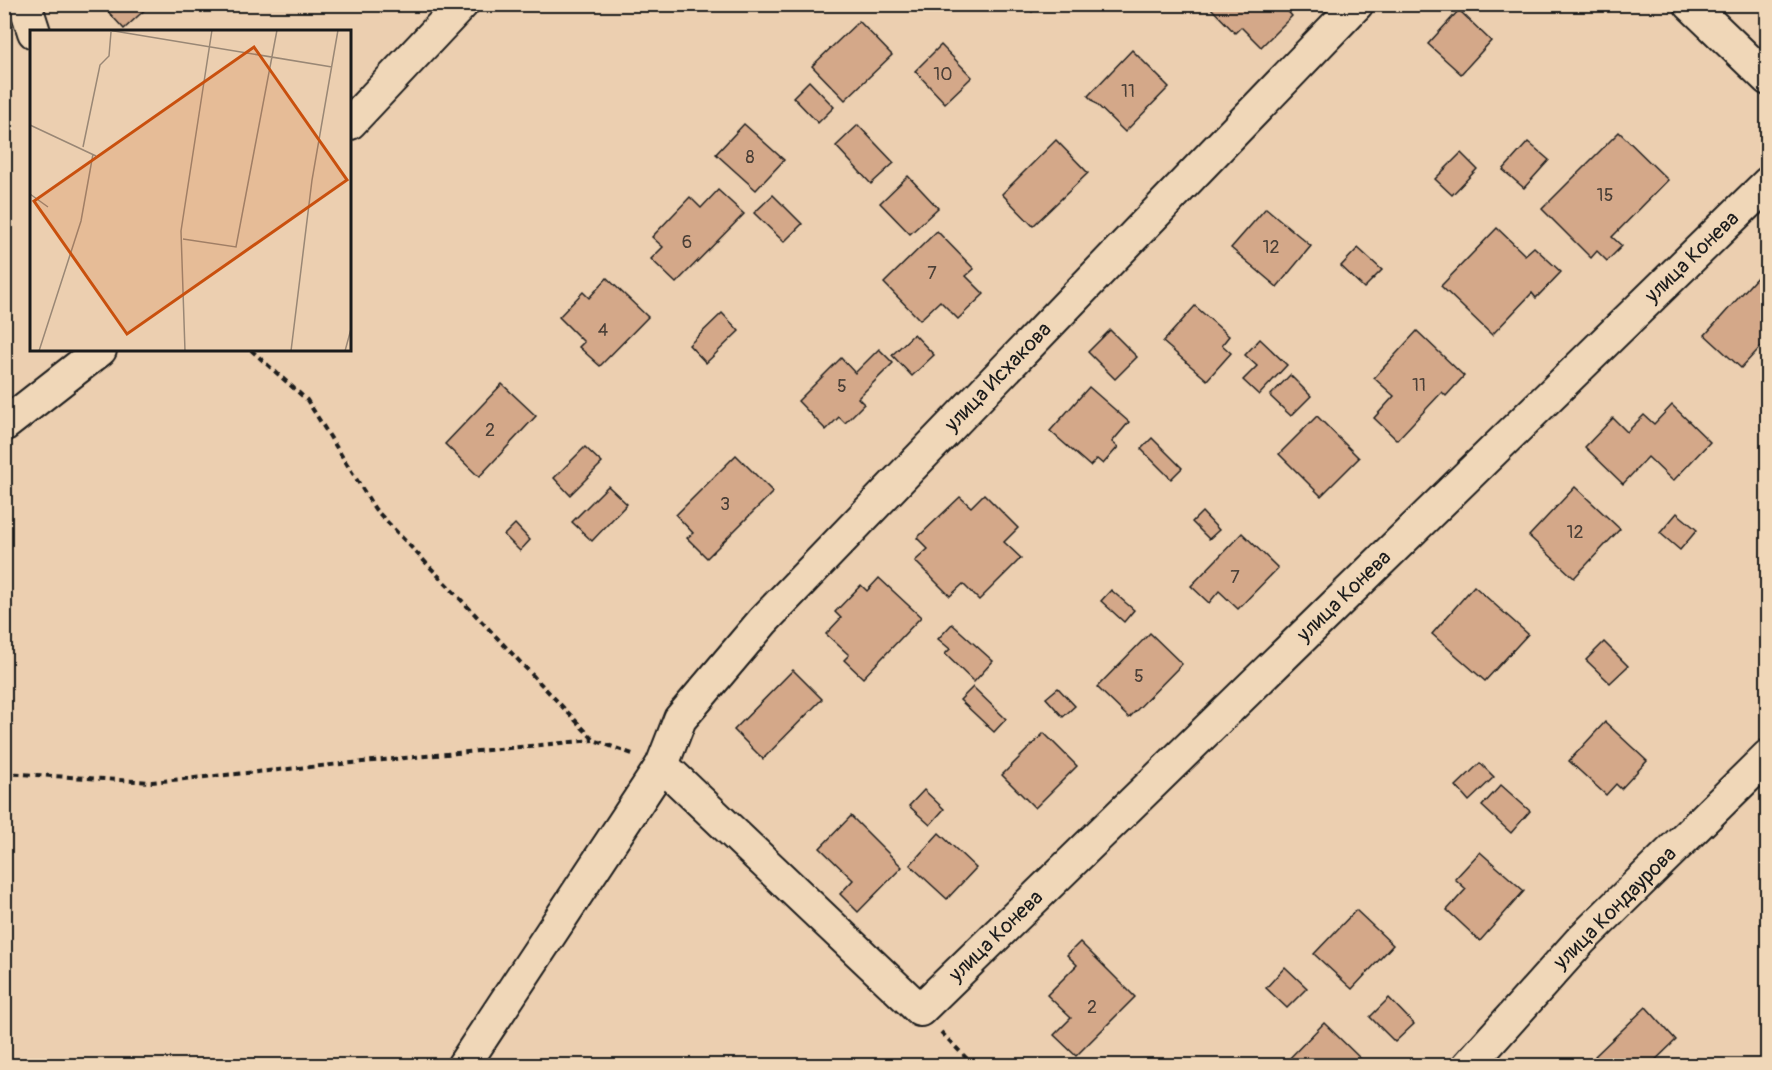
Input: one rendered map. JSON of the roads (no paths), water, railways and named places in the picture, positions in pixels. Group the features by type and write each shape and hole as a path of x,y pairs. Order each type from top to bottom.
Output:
{"street":[{"path":"25,4 33,30"},
{"path":"351,122 462,4"},
{"name":"улица Исхакова","path":"464,1065 662,765 680,719 763,621 1358,4"},
{"path":"1690,4 1767,79"},
{"name":"улица Конева","path":"662,765 920,1010 1767,183"},
{"path":"4,425 99,351"},
{"name":"улица Кондаурова","path":"1468,1065 1581,940 1767,756"}]}
